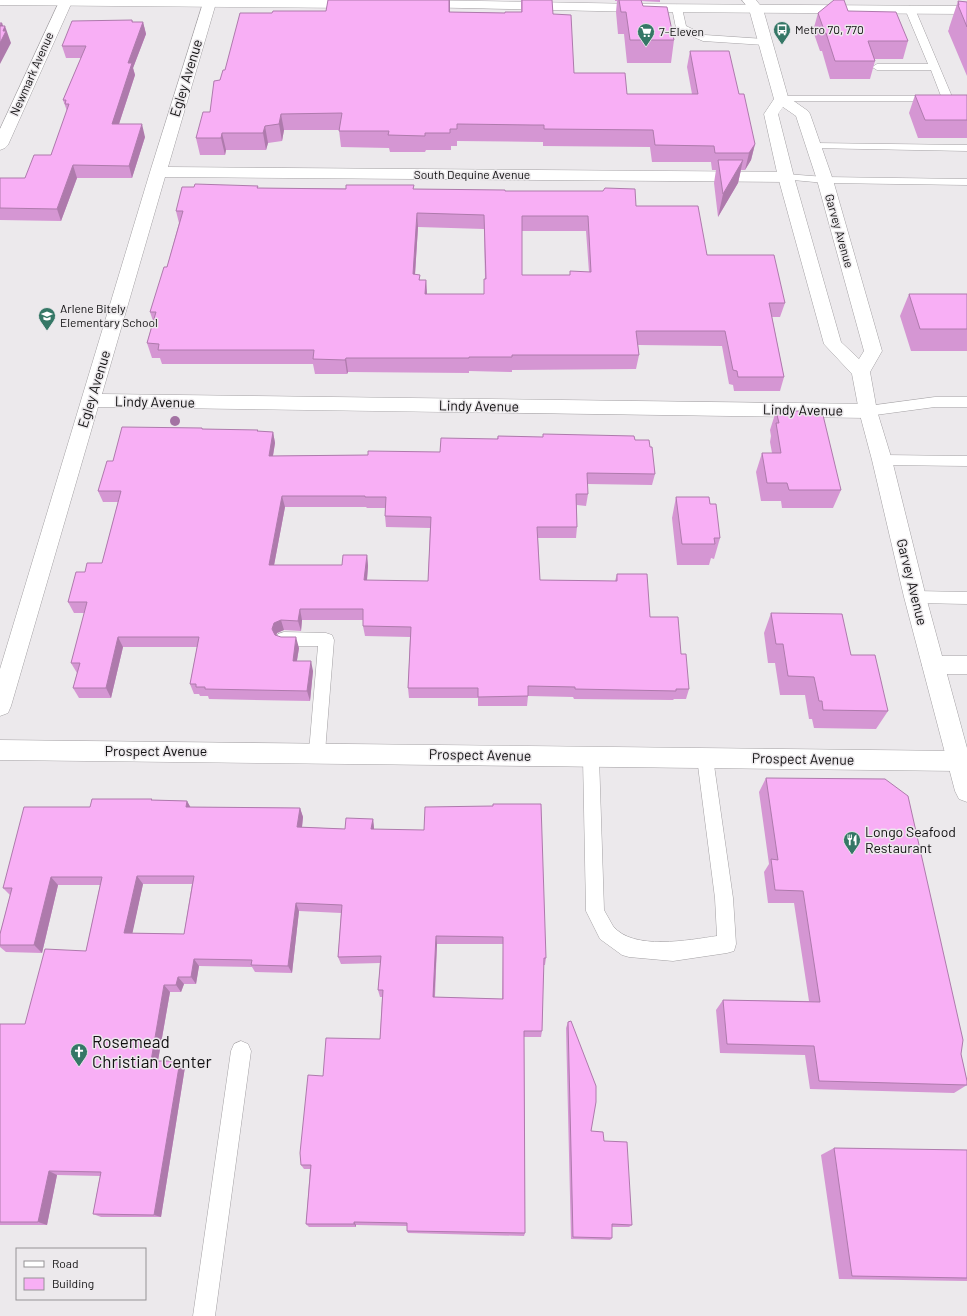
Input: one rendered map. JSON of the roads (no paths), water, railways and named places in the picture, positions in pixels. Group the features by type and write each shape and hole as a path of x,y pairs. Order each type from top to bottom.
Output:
{"street":[{"path":"0,2 283,2 368,4"},
{"name":"Newmark Avenue","path":"0,145 65,2"},
{"path":"407,4 422,2 504,3 642,14 677,8 754,3 910,10 967,10"},
{"name":"Egley Avenue","path":"0,706 209,3"},
{"path":"754,3 781,99 770,114 786,177 834,344 861,372"},
{"name":"Garvey Avenue","path":"781,99 803,114 825,180 873,351 861,372 868,411 882,460 915,598 967,791"},
{"name":"South Dequine Avenue","path":"158,172 786,177"},
{"name":"Lindy Avenue","path":"90,400 868,411"},
{"path":"933,665 967,665"},
{"name":"Prospect Avenue","path":"0,750 316,752 959,761"}],"lane":[{"path":"677,8 676,26 703,38 765,42"},
{"path":"781,99 948,99 910,10"},
{"path":"877,67 934,68"},
{"path":"814,146 967,148"},
{"path":"786,177 825,180 967,182"},
{"path":"868,411 935,402 967,402"},
{"path":"882,460 967,461"},
{"path":"915,598 967,598"},
{"path":"284,639 326,640 316,752"},
{"path":"591,756 595,911 607,933 629,948 673,952 728,944 724,898 705,758"},
{"path":"204,1316 241,1051"}],"place":[{"name":"Metro 70, 770","path":"782,45"},
{"name":"7-Eleven","path":"646,47"},
{"name":"Arlene Bitely Elementary School","path":"47,331"},
{"name":"Longo Seafood Restaurant","path":"852,855"},
{"name":"Rosemead Christian Center","path":"79,1067"}]}
